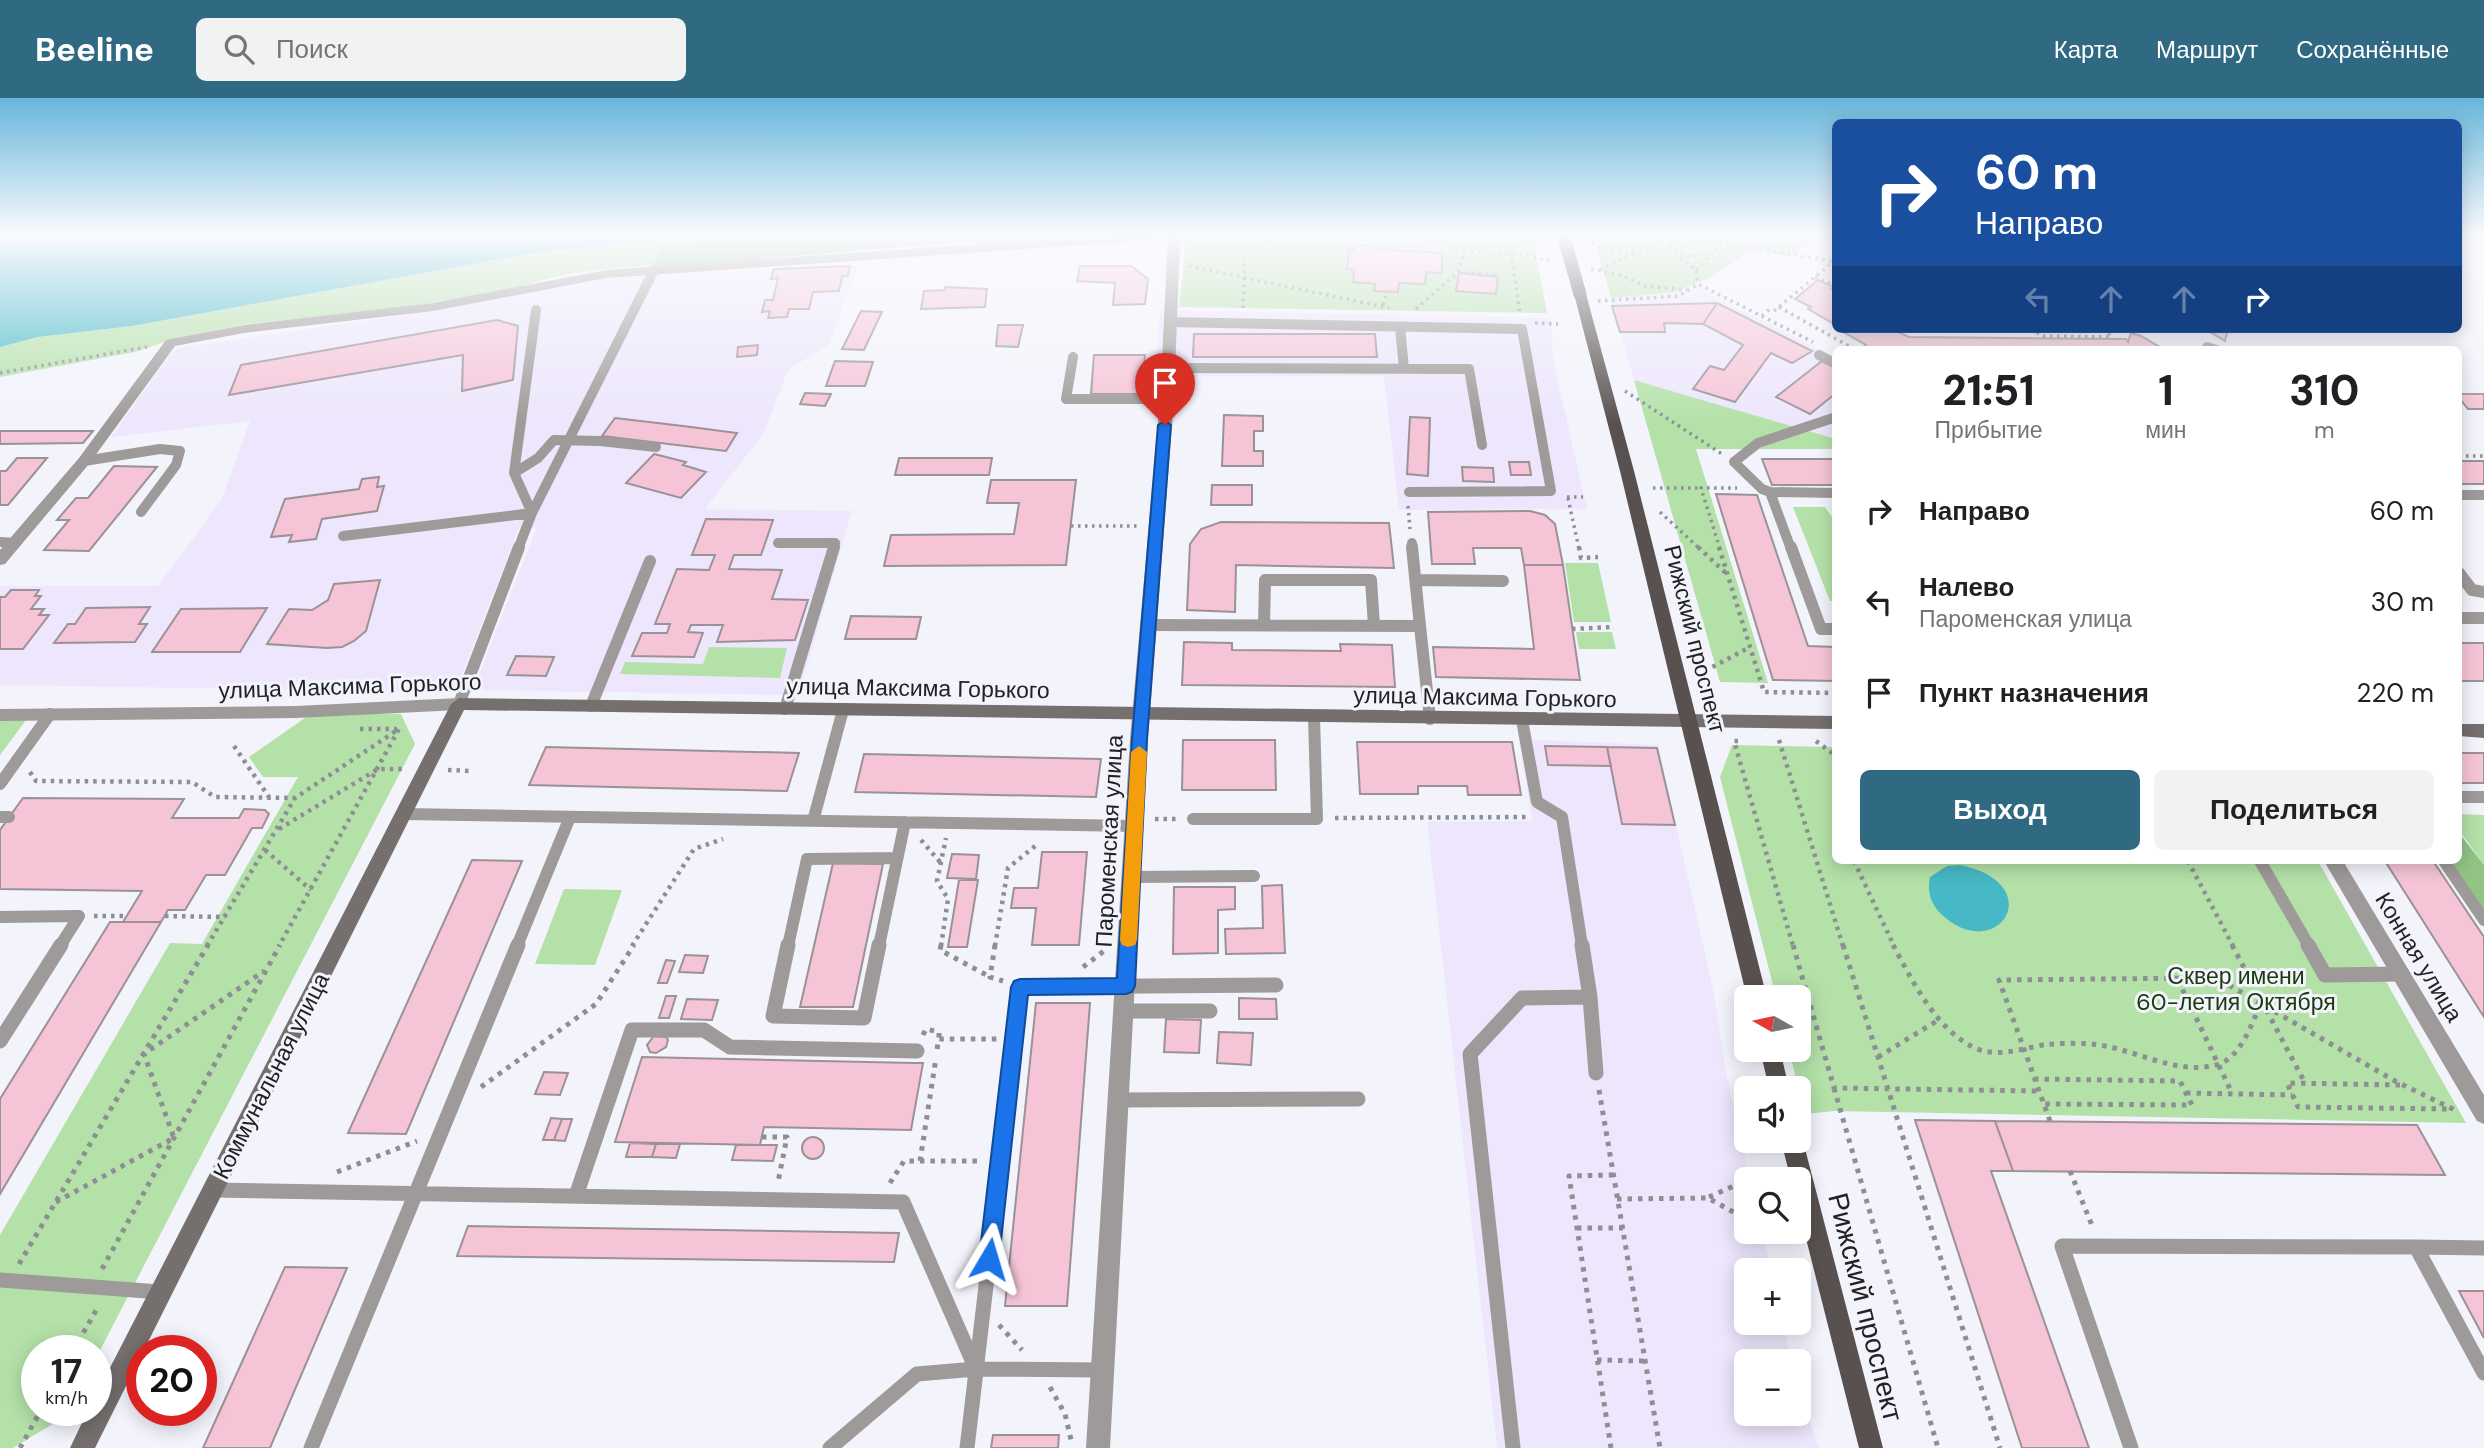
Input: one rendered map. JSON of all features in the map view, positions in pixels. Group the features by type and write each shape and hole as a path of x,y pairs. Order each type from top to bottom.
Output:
{"main road":[{"name":"Рижский проспект","path":"1581,297 1753,985"},
{"name":"улица Максима Горького","path":"459,704 1832,723"},
{"name":"Коммунальная улица","path":"82,1448 459,704"},
{"path":"2462,730 2484,730"},
{"name":"Рижский проспект","path":"1795,1153 1871,1448"}],"street":[{"path":"0,560 84,461 171,343 244,328 433,307 485,297"},
{"name":"Пароменская улица","path":"1098,1448 1141,714 1167,399 1171,297"},
{"name":"улица Максима Горького","path":"0,715 296,712 459,704"},
{"name":"Конная улица","path":"2335,864 2484,1114"}],"lane":[{"path":"459,704 532,513 641,297"},
{"path":"532,513 514,474 536,310"},
{"path":"1170,322 1400,327 1526,326 1551,491 1409,492"},
{"path":"1400,327 1405,369"},
{"path":"1821,351 1832,360"},
{"path":"1073,357 1066,398 1167,399"},
{"path":"1167,368 1469,369 1482,445"},
{"path":"1832,418 1758,443 1734,462 1766,490 1821,629 1832,629"},
{"path":"514,474 538,458 554,440 656,447"},
{"path":"84,461 160,449 180,451 176,466 141,512"},
{"path":"1766,490 1832,493"},
{"path":"2462,495 2484,495"},
{"path":"343,536 532,513"},
{"path":"0,542 16,543"},
{"path":"778,543 835,543 785,709"},
{"path":"1412,543 1430,719"},
{"path":"591,706 650,561"},
{"path":"2462,575 2481,591"},
{"path":"1264,625 1265,580 1371,580 1374,626"},
{"path":"1416,580 1503,581"},
{"path":"2462,618 2484,618"},
{"path":"1148,625 1420,626"},
{"path":"813,821 843,710"},
{"path":"0,784 50,714"},
{"path":"1193,819 1317,818 1314,717"},
{"path":"1522,720 1537,802 1562,817 1590,997 1596,1073"},
{"path":"2462,797 2484,797"},
{"path":"404,814 1135,826"},
{"path":"311,1448 570,817"},
{"path":"897,858 807,859 773,1016 864,1018 905,822"},
{"path":"2262,864 2325,975 2400,974"},
{"path":"2446,864 2484,920"},
{"path":"1132,877 1254,876"},
{"path":"0,917 79,916"},
{"path":"0,1041 79,916"},
{"path":"967,1448 1020,987 1276,985"},
{"path":"1513,1448 1470,1054 1522,998 1590,997"},
{"path":"1124,1011 1210,1011"},
{"path":"576,1196 632,1030 704,1030 730,1046 917,1051"},
{"path":"1118,1100 1358,1099"},
{"path":"214,1189 903,1202 976,1369"},
{"path":"2131,1448 2062,1246 2484,1248"},
{"path":"2416,1247 2484,1373"},
{"path":"5,1280 160,1292"},
{"path":"830,1448 917,1374 976,1369 1102,1370"}],"path":[{"path":"1242,323 1243,297"},
{"path":"1343,297 1383,305 1424,327"},
{"path":"1383,305 1385,297"},
{"path":"1407,317 1430,297"},
{"path":"1520,297 1526,326 1558,324"},
{"path":"1597,302 1665,297"},
{"path":"1724,297 1821,351"},
{"path":"1762,316 1791,297"},
{"path":"1779,307 1849,346"},
{"path":"2038,333 2044,337 2110,337 2108,333"},
{"path":"0,373 171,343"},
{"path":"1625,391 1734,462"},
{"path":"2462,456 2484,456"},
{"path":"1653,488 1766,490"},
{"path":"1702,488 1766,699"},
{"path":"1409,492 1412,543"},
{"path":"1583,497 1568,498 1581,558 1598,557"},
{"path":"1660,512 1730,576"},
{"path":"1071,526 1156,527"},
{"path":"1572,629 1612,627"},
{"path":"1705,671 1750,647"},
{"path":"1763,692 1832,692"},
{"path":"5,1280 56,1203 295,798 399,729 174,1138 100,1287 80,1335"},
{"path":"1768,740 1779,740 2000,1448"},
{"path":"1816,740 1832,753"},
{"path":"1745,741 1734,741 1938,1448"},
{"path":"234,746 270,798"},
{"path":"19,758 36,780 192,782 215,797 295,798"},
{"path":"276,830 378,769"},
{"path":"1317,818 1562,817"},
{"path":"450,1110 596,1004 694,849 734,835 746,820"},
{"path":"948,823 937,881 948,899 940,950 990,977 1020,987"},
{"path":"990,977 1008,869 1061,825"},
{"path":"265,850 311,890"},
{"path":"1855,864 1870,904 1895,951 1940,1019 1972,1047 2008,1054 2044,1045 2096,1044 2180,1065 2219,1065 2234,1056 2262,1002"},
{"path":"2190,864 2305,1083"},
{"path":"79,916 126,916"},
{"path":"164,916 225,917"},
{"path":"144,1054 267,970"},
{"path":"2050,1121 1999,980 2219,980 2325,975"},
{"path":"2178,980 2232,1093"},
{"path":"2219,980 2262,1002 2403,1085 2462,1114"},
{"path":"1878,1057 1940,1019"},
{"path":"920,1161 939,1039 1014,1040"},
{"path":"144,1054 174,1138"},
{"path":"1596,1073 1660,1448"},
{"path":"2034,1079 2180,1081 2192,1105 2043,1104"},
{"path":"2403,1085 2287,1083 2298,1107 2451,1109"},
{"path":"1834,1088 2039,1091"},
{"path":"2186,1093 2292,1095"},
{"path":"326,1177 441,1132"},
{"path":"762,1137 787,1137 774,1200"},
{"path":"56,1203 174,1138"},
{"path":"904,1161 1000,1161"},
{"path":"2070,1171 2100,1245"},
{"path":"1611,1448 1569,1175 1614,1175"},
{"path":"1618,1199 1708,1198 1734,1186"},
{"path":"1708,1198 1734,1212"},
{"path":"1577,1228 1623,1228"},
{"path":"1597,1360 1645,1361"},
{"path":"20,1448 32,1426"}],"shaded area":[{"path":"501,297 846,297 829,344 788,370 763,434 705,509 852,511 798,695 473,690 537,527 519,528 455,692 0,685 0,586 158,586 222,499 250,421 111,437 172,352 182,347 392,317"},
{"path":"1716,297 1832,356 1832,438 1634,380 1611,298"},
{"path":"1160,310 1551,318 1553,360 1587,509 1399,510 1384,376 1155,376"},
{"path":"1519,739 1658,745 1714,994 1734,1108 1734,1153 1744,1153 1747,1167 1734,1167 1734,1244 1765,1244 1768,1258 1734,1258 1734,1335 1786,1335 1788,1349 1734,1349 1734,1426 1811,1425 1820,1448 1497,1448 1427,822 1532,821"}],"green space":[{"path":"292,297 467,297 392,309 246,324 174,339 135,352 0,377 0,347 38,337 132,326"},
{"path":"1180,297 1544,297 1547,313 1179,307"},
{"path":"1634,380 1832,438 1832,449 1696,449 1768,683 1720,682"},
{"path":"1793,507 1825,507 1832,517 1830,601"},
{"path":"1565,563 1598,563 1611,622 1574,622"},
{"path":"1576,632 1612,632 1616,649 1579,649"},
{"path":"709,647 787,648 780,678 620,674 625,662 703,664"},
{"path":"0,712 32,712 0,755"},
{"path":"312,713 401,714 415,744 108,1335 21,1335 21,1426 49,1426 13,1448 0,1448 0,1235 170,943 202,944 298,777 263,777 249,757"},
{"name":"Сквер имени 60-летия Октября","path":"1732,745 1832,747 1832,864 2320,864 2466,1123 1834,1111 1811,1113 1811,1076 1796,1076 1792,1062 1811,1062 1811,985 1773,985 1720,777"},
{"path":"2462,814 2484,815 2484,865 2462,834"},
{"path":"2462,837 2484,865 2484,910 2452,864 2462,864"},
{"path":"564,889 622,890 595,965 535,964"}],"water":[{"path":"0,297 292,297 132,326 38,337 0,347"},
{"path":"1960,865 1988,875 2004,888 2009,903 2005,917 1995,927 1979,931 1960,927 1939,912 1933,904 1929,891 1930,877 1947,866"}],"building":[{"path":"774,297 812,297 809,309 789,309 787,317 768,318 770,311 762,312 765,300 773,300"},
{"path":"923,297 986,297 985,307 921,309"},
{"path":"1114,297 1146,297 1145,304 1113,305"},
{"path":"1832,297 1832,323 1808,309 1811,307 1795,299"},
{"path":"1717,303 1703,324 1664,323 1665,332 1620,332 1612,306"},
{"path":"1717,303 1812,351 1792,363 1771,353 1735,402 1693,389 1710,366 1724,370 1743,345 1703,324"},
{"path":"861,311 882,312 864,350 842,349"},
{"path":"497,320 518,326 513,380 462,391 463,355 229,395 241,365"},
{"path":"998,325 1023,325 1018,347 996,346"},
{"path":"1845,333 1900,333 1909,337 2126,339 2128,342 2131,333 2158,346 1865,346"},
{"path":"2212,333 2227,333 2225,341"},
{"path":"1194,334 1375,334 1377,357 1193,357"},
{"path":"758,345 757,355 737,357 738,347"},
{"path":"1094,355 1145,355 1142,394 1091,394"},
{"path":"835,361 873,362 865,386 826,386"},
{"path":"1822,361 1832,366 1832,396 1810,414 1776,397"},
{"path":"805,393 831,394 825,406 800,404"},
{"path":"2462,394 2484,394 2484,409 2468,409 2462,402"},
{"path":"1224,415 1263,416 1263,431 1254,431 1254,451 1263,451 1263,466 1222,466"},
{"path":"1410,417 1430,418 1428,476 1407,474"},
{"path":"615,418 737,433 726,451 602,436"},
{"path":"0,431 93,431 83,443 0,444"},
{"path":"654,454 686,462 683,465 706,472 681,498 626,483"},
{"path":"17,458 47,458 8,505 0,505 0,471 6,471"},
{"path":"899,458 992,458 989,475 895,475"},
{"path":"1762,459 1832,459 1832,485 1772,485"},
{"path":"2462,461 2484,461 2484,484 2462,484"},
{"path":"1509,462 1529,462 1531,475 1511,475"},
{"path":"114,466 157,467 89,551 44,550 69,520 57,520 76,498 88,498"},
{"path":"1462,467 1493,468 1494,482 1463,481"},
{"path":"379,477 377,487 384,486 377,511 322,519 316,539 289,542 292,535 271,537 285,499 359,489 362,479"},
{"path":"991,480 1076,480 1066,565 884,566 891,535 1014,534 1019,503 987,503"},
{"path":"1212,485 1252,485 1252,505 1211,505"},
{"path":"1716,494 1757,495 1808,646 1832,647 1832,681 1773,680"},
{"path":"1530,511 1545,515 1555,524 1563,565 1524,565 1521,548 1473,548 1475,564 1432,564 1428,512"},
{"path":"706,519 773,520 761,555 734,555 729,569 782,570 772,599 808,600 795,640 717,642 723,625 691,625 688,632 703,633 694,657 632,656 642,633 667,633 670,624 655,624 677,569 709,570 715,555 692,555"},
{"path":"1221,522 1389,523 1394,568 1236,565 1235,612 1187,610 1190,544 1201,529"},
{"path":"1524,565 1563,565 1580,680 1436,677 1433,647 1534,649"},
{"path":"380,580 366,631 354,641 342,647 327,648 267,644 289,609 312,610 328,600 334,584"},
{"path":"11,590 39,590 35,596 41,596 31,609 44,609 39,615 49,615 23,649 0,649 0,597 5,597"},
{"path":"150,607 139,624 147,624 135,642 54,643 68,624 75,624 86,608"},
{"path":"267,608 240,652 152,652 181,609"},
{"path":"851,616 921,617 916,639 845,639"},
{"path":"1184,642 1232,643 1232,650 1341,651 1340,644 1392,645 1395,687 1182,685"},
{"path":"2462,643 2484,643 2484,681 2462,681"},
{"path":"516,656 554,657 546,676 507,675"},
{"path":"1183,740 1275,740 1276,790 1182,790"},
{"path":"1357,742 1512,742 1521,795 1468,795 1467,786 1418,786 1418,794 1360,794"},
{"path":"1545,746 1607,747 1611,766 1548,765"},
{"path":"546,747 799,753 787,791 529,785"},
{"path":"1607,747 1657,748 1675,825 1622,824"},
{"path":"2462,753 2484,753 2484,783 2462,783"},
{"path":"864,754 1101,759 1096,797 855,792"},
{"path":"23,798 184,799 172,818 239,818 244,809 265,810 269,814 262,828 252,828 225,875 206,875 185,910 168,910 161,922 123,922 142,891 0,889 0,830"},
{"path":"1042,852 1087,852 1079,945 1032,945 1036,908 1011,908 1014,888 1038,888"},
{"path":"952,854 979,855 976,879 947,878"},
{"path":"472,860 522,861 406,1134 348,1133"},
{"path":"833,863 883,864 853,1007 800,1007"},
{"path":"2387,864 2435,864 2484,937 2484,1017"},
{"path":"959,880 978,880 967,947 948,947"},
{"path":"1282,885 1285,953 1226,954 1225,929 1263,928 1262,886"},
{"path":"1174,887 1235,887 1235,909 1218,910 1218,953 1173,954"},
{"path":"110,922 161,922 0,1194 0,1099"},
{"path":"685,955 708,956 703,973 679,972"},
{"path":"666,960 675,961 667,983 658,983"},
{"path":"666,996 676,996 669,1018 659,1018"},
{"path":"1239,998 1276,999 1277,1019 1239,1019"},
{"path":"687,999 718,1000 712,1020 681,1019"},
{"path":"1036,1003 1090,1003 1067,1306 1005,1306"},
{"path":"1166,1019 1201,1020 1199,1053 1164,1052"},
{"path":"1219,1032 1253,1033 1251,1065 1217,1063"},
{"path":"654,1036 666,1037 668,1040 666,1047 656,1053 650,1052 647,1045"},
{"path":"642,1057 923,1063 911,1130 764,1127 760,1145 615,1142"},
{"path":"544,1072 568,1073 560,1095 535,1094"},
{"path":"551,1118 562,1119 554,1140 543,1140"},
{"path":"562,1119 572,1119 565,1141 554,1140"},
{"path":"1915,1120 1995,1121 2013,1171 1991,1171 2089,1448 2022,1448"},
{"path":"1995,1121 2417,1125 2445,1175 2013,1171"},
{"path":"813,1137 823,1144 824,1148 817,1158 813,1159 803,1152 802,1148 809,1138"},
{"path":"630,1143 656,1144 652,1157 626,1157"},
{"path":"656,1144 680,1144 676,1158 652,1157"},
{"path":"736,1145 777,1145 773,1161 732,1160"},
{"path":"468,1226 899,1233 894,1262 457,1256"},
{"path":"285,1267 347,1268 270,1448 203,1448 213,1426 217,1426 217,1417"},
{"path":"2459,1291 2484,1291 2484,1338"},
{"path":"993,1435 1059,1435 1058,1448 991,1448"}],"slow traffic":[{"path":"1128,940 1139,752"}],"route":[{"path":"989,1259 1020,987 1126,986 1139,739 1165,425"}]}
